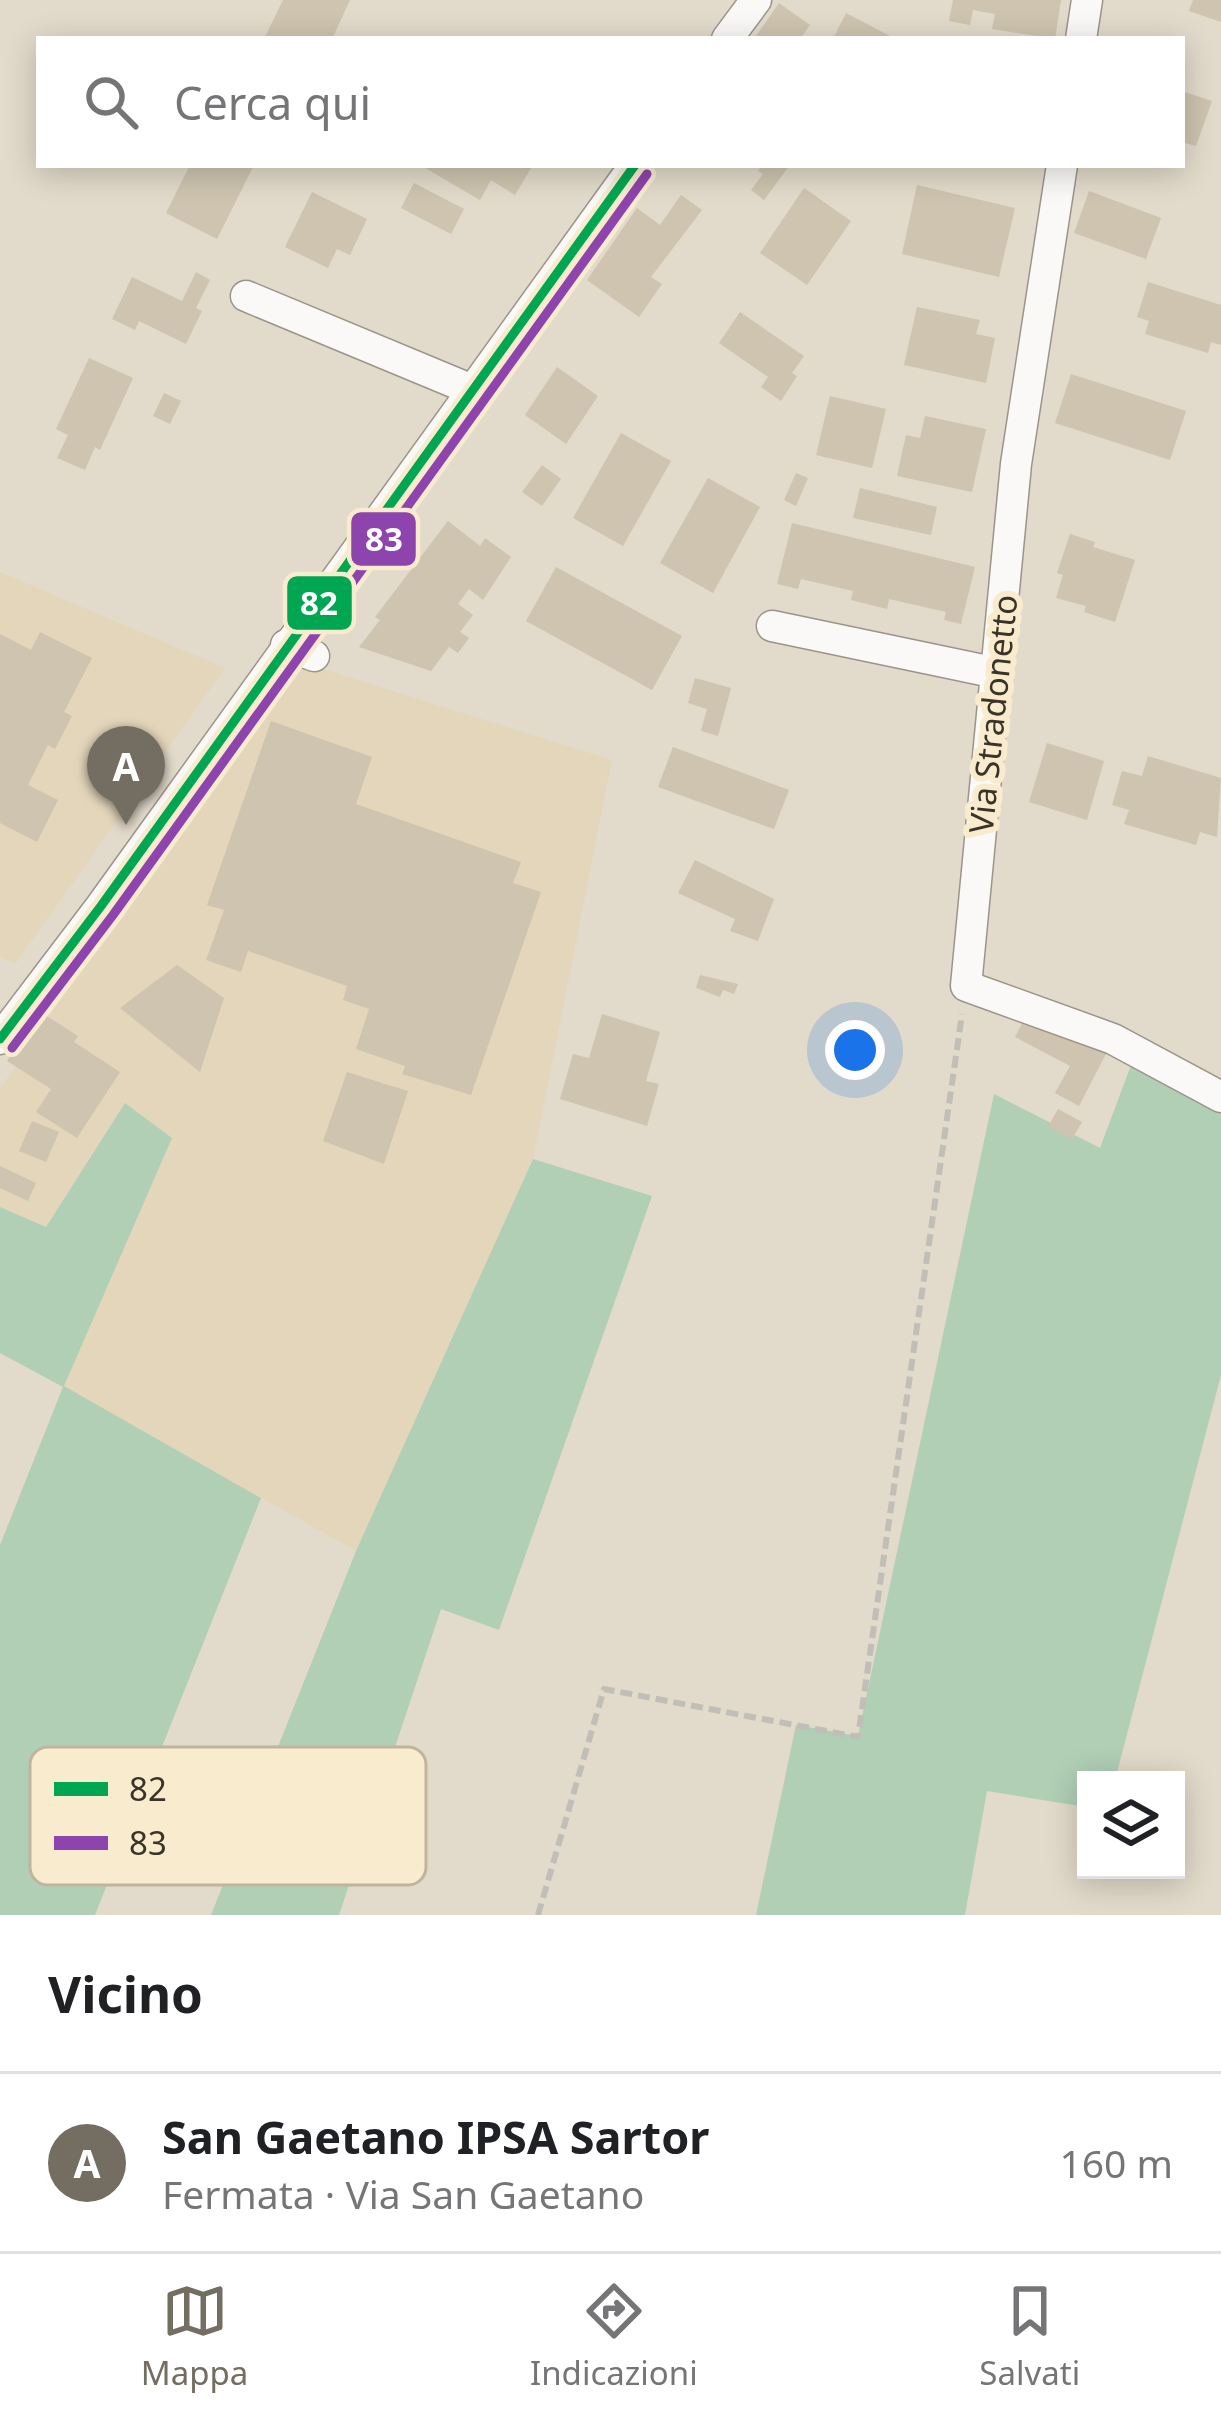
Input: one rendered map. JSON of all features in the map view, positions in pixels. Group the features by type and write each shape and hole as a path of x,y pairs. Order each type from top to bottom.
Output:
{"street":[{"path":"729,36 756,0"},
{"path":"1081,36 1087,0"},
{"path":"0,1040 300,651 470,388 633,168"},
{"name":"Via Stradonetto","path":"966,986 1016,464 1062,168"},
{"path":"246,296 470,388"},
{"path":"772,626 997,673"},
{"path":"966,986 1113,1039 1221,1097"}],"path":[{"path":"538,1915 604,1689 858,1737 966,986"}],"shaded area":[{"path":"0,572 225,668 15,964 0,957"},
{"path":"304,663 612,760 533,1159 356,1551 63,1386 172,1138 125,1103 46,1227 0,1207 0,1089"}],"green space":[{"path":"1133,1060 1221,1106 1221,1375 1117,1771 1077,1771 1077,1806 987,1791 965,1915 756,1915 796,1725 858,1736 994,1094 1100,1148"},
{"path":"125,1103 172,1138 64,1386 261,1498 162,1747 30,1747 30,1885 107,1885 95,1915 0,1915 0,1545 63,1387 0,1353 0,1207 46,1227"},
{"path":"533,1159 652,1196 499,1630 441,1609 395,1747 278,1747 356,1551"},
{"path":"223,1885 349,1885 339,1915 211,1915"}],"building":[{"path":"283,0 350,0 333,36 265,36"},
{"path":"953,0 1061,0 1055,36 992,29 995,14 973,10 970,25 949,21"},
{"path":"1193,0 1221,0 1221,22 1189,11"},
{"path":"779,3 810,25 802,36 756,36"},
{"path":"846,13 890,36 834,36"},
{"path":"1185,92 1212,101 1196,146 1185,143"},
{"path":"188,168 252,168 217,239 166,213"},
{"path":"425,168 531,168 515,195 491,180 480,200"},
{"path":"788,168 764,200 751,190 763,174 758,171"},
{"path":"414,183 464,209 451,234 401,208"},
{"path":"917,185 1015,208 999,277 902,254"},
{"path":"804,188 851,221 807,285 760,253"},
{"path":"1089,191 1161,218 1146,259 1074,233"},
{"path":"312,192 367,219 350,255 337,249 328,268 285,247"},
{"path":"681,195 702,210 651,277 662,284 639,317 587,280 637,208 660,225"},
{"path":"196,272 210,280 186,344 139,321 135,330 112,319 132,277 182,301"},
{"path":"1148,282 1221,305 1221,345 1211,342 1208,353 1145,334 1149,321 1137,317"},
{"path":"917,307 980,320 976,334 995,338 986,383 904,365"},
{"path":"740,312 804,356 781,401 761,387 768,377 719,343"},
{"path":"89,358 133,378 100,450 95,447 85,470 57,458 68,435 56,429"},
{"path":"557,367 598,396 566,444 525,415"},
{"path":"1071,374 1186,411 1170,460 1055,423"},
{"path":"164,393 181,401 170,424 153,416"},
{"path":"830,396 886,409 872,468 816,455"},
{"path":"925,416 986,429 972,492 897,476 906,435 920,438"},
{"path":"621,433 671,461 623,546 573,518"},
{"path":"542,465 561,479 542,506 522,492"},
{"path":"796,473 808,478 796,506 784,500"},
{"path":"708,478 760,507 713,593 660,563"},
{"path":"860,488 937,507 931,535 853,518"},
{"path":"448,521 480,546 485,538 511,557 483,600 469,589 458,604 473,615 460,632 469,638 458,653 449,647 431,671 359,647 380,620 375,617"},
{"path":"792,523 975,567 961,624 944,620 946,612 889,599 887,609 851,600 853,591 801,579 798,589 777,584"},
{"path":"1070,534 1135,560 1115,622 1084,612 1086,606 1056,598 1063,575 1057,573"},
{"path":"556,567 682,636 652,690 526,621"},
{"path":"40,632 92,658 64,712 72,716 55,749 48,745 28,785 58,800 37,842 0,823 0,634 31,650"},
{"path":"695,678 731,688 718,736 701,731 707,709 688,703"},
{"path":"271,721 372,757 356,804 521,862 513,883 541,892 471,1095 402,1074 405,1066 356,1049 369,1009 343,1000 347,986 248,951 241,972 206,960 224,910 207,905"},
{"path":"1047,743 1104,761 1087,820 1029,802"},
{"path":"673,747 789,790 774,829 658,787"},
{"path":"1148,756 1221,778 1217,837 1200,832 1196,845 1124,824 1129,810 1112,805 1122,771 1142,776"},
{"path":"695,860 774,899 758,941 730,931 735,919 678,893"},
{"path":"177,965 224,998 200,1072 120,1008"},
{"path":"700,975 738,984 734,994 723,990 720,997 696,988"},
{"path":"1029,1010 1108,1050 1079,1106 1055,1093 1070,1066 1015,1037"},
{"path":"39,1011 78,1036 74,1042 120,1072 77,1138 36,1112 51,1089 7,1061"},
{"path":"602,1014 660,1032 646,1081 659,1084 647,1126 560,1099 573,1054 589,1058"},
{"path":"347,1072 408,1091 384,1164 323,1141"},
{"path":"1058,1109 1082,1122 1072,1139 1048,1127"},
{"path":"32,1121 59,1132 46,1162 19,1151"},
{"path":"0,1166 36,1183 28,1201 0,1188"}],"transit line":[{"name":"82","path":"0,1039 633,168"},
{"name":"83","path":"12,1048 647,174"}],"place":[{"name":"San Gaetano IPSA Sartor","path":"126,825"}]}
